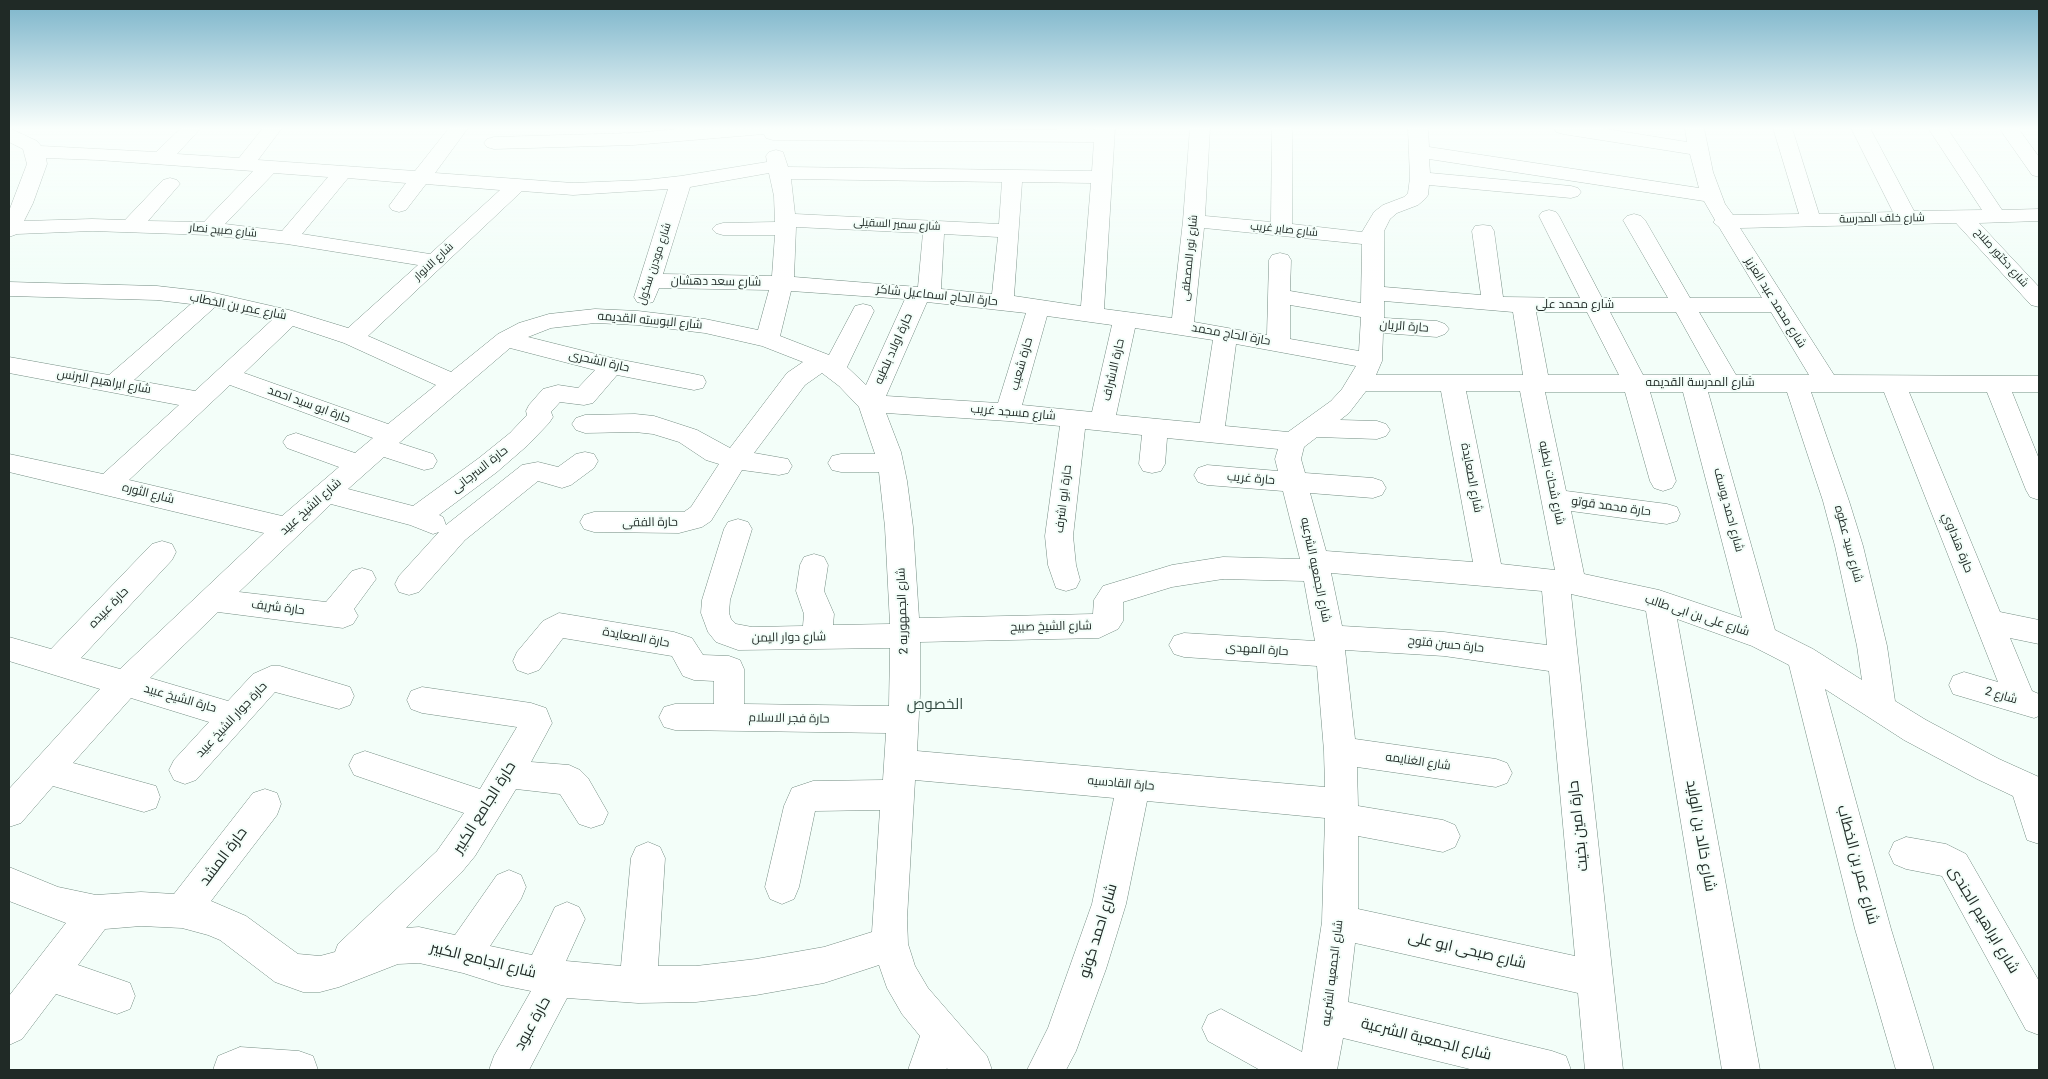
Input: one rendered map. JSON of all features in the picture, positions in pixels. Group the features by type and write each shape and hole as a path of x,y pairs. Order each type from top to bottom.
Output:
{"street":[{"path":"10,230 16,202 29,178"},
{"path":"209,230 258,178"},
{"path":"287,238 338,178"},
{"path":"413,178 516,186 600,188 711,178"},
{"path":"767,340 782,283 786,224 780,178"},
{"path":"1002,302 1012,178"},
{"path":"1092,314 1102,178"},
{"name":"شارع نور المصطفى","path":"1182,327 1197,178"},
{"path":"1281,230 1282,178"},
{"path":"1303,435 1340,407 1365,372 1372,310 1373,231 1381,216 1390,209 1411,201 1418,195 1418,178"},
{"name":"شارع خلف المدرسة","path":"1559,178 1717,207 1811,220 2039,215"},
{"name":"شارع محمد عبد العزيز","path":"1707,178 1717,207 1826,384"},
{"path":"1798,178 1811,220"},
{"path":"1886,178 1907,218"},
{"path":"1971,178 1996,216"},
{"path":"399,206 420,179"},
{"name":"شارع مودرن سكول","path":"638,318 682,182"},
{"path":"132,226 170,184"},
{"name":"شارع الانوار","path":"352,338 516,186"},
{"path":"1549,216 1635,384 1663,481"},
{"name":"شارع دكتور صلاح","path":"1962,216 2039,300"},
{"path":"1634,220 1728,384"},
{"name":"شارع صابر غريب","path":"1194,221 1373,239"},
{"name":"شارع سمير السقيلى","path":"723,229 786,224 934,227 1009,231"},
{"name":"شارع صبيح نصار","path":"10,230 132,226 209,230 287,238 435,261"},
{"name":"حارة اولاد بلطيه","path":"870,404 924,294 934,227"},
{"path":"1483,231 1494,304"},
{"path":"1278,343 1280,260"},
{"name":"شارع سعد دهشان","path":"650,281 782,283"},
{"name":"حارة الحاج اسماعيل شاكر","path":"782,283 924,294 1092,314"},
{"name":"شارع عمر بن الخطاب","path":"9,289 102,290 157,293 210,299 289,317 352,338 454,383"},
{"path":"1279,296 1372,310"},
{"path":"114,384 210,299"},
{"name":"شارع محمد على","path":"1372,310 1494,304 1776,304"},
{"name":"شارع شحات بلطيه","path":"1523,305 1554,499 1563,582"},
{"name":"حارة الريان","path":"1372,310 1437,329"},
{"path":"828,365 862,311"},
{"name":"حارة الحاج محمد","path":"1092,314 1278,343 1365,372"},
{"name":"حارة شعيب","path":"1008,412 1036,315"},
{"name":"شارع البوسته القديمه","path":"506,339 527,328 549,321 595,316 638,318 705,326 767,340"},
{"path":"108,485 289,317"},
{"name":"حارة الاشراف","path":"1102,422 1125,318"},
{"path":"1211,434 1226,334"},
{"name":"حارة الشحرى","path":"506,339 612,366 694,382"},
{"name":"شارع الشيخ عبيد","path":"9,812 125,683 287,528 377,448 506,339"},
{"name":"شارع الجمهوريه 2","path":"767,340 787,345 828,365 848,380 870,404 890,463 899,527 905,633 900,779 888,918 890,944 900,975 915,1001 973,1070"},
{"name":"شارع ابراهيم البرنس","path":"9,365 200,400"},
{"name":"حارة الفقى","path":"594,522 680,523 692,520 701,514 734,460 796,379 828,365"},
{"name":"حارة السرجانى","path":"417,517 488,465 519,439 539,418 538,411 552,395 558,393 584,396 612,366"},
{"name":"شارع المدرسة القديمه","path":"1365,372 1452,383 2039,384"},
{"name":"حارة ابو سيد احمد","path":"226,375 377,448"},
{"name":"شارع الصعايدة","path":"1452,383 1489,574"},
{"name":"شارع احمد يوسف","path":"1693,384 1762,637"},
{"name":"شارع سيد عطوه","path":"1796,384 1836,501 1849,546 1872,646 1881,709"},
{"name":"حارة هنداوي","path":"1893,384 1989,622 2030,704"},
{"path":"1996,384 2029,439 2039,490"},
{"name":"شارع مسجد غريب","path":"870,404 1008,412 1211,434 1303,435 1377,430"},
{"name":"حارة ابو اشرف","path":"1066,580 1062,565 1059,536 1074,419"},
{"path":"586,424 635,423 672,429 688,436 716,453 734,460 779,466"},
{"path":"1154,464 1155,428"},
{"name":"شارع الجمعيه الشرعيه","path":"1303,435 1289,450 1288,459 1316,566 1330,646 1340,751 1342,811 1340,922 1328,1016 1318,1070"},
{"path":"296,442 377,448 424,461"},
{"path":"409,584 455,533 530,472 538,471 562,478 585,461"},
{"name":"شارع الثوره","path":"9,463 287,528"},
{"path":"841,463 890,463"},
{"name":"حارة غريب","path":"1207,475 1374,488"},
{"path":"326,493 417,517 455,533"},
{"name":"حارة محمد قوتو","path":"1554,499 1667,514"},
{"name":"شارع دوار اليمن","path":"738,529 716,600 715,613 718,624 726,633 738,638 905,633"},
{"name":"حارة عبيده","path":"57,663 162,552"},
{"path":"814,565 810,592 819,614 817,637"},
{"name":"شارع على بن ابى طالب","path":"1316,566 1489,574 1563,582 1659,602 1762,637 1802,658 1881,709 1950,750 2033,789"},
{"name":"شارع الشيخ صبيح","path":"905,633 1099,626 1108,621 1108,600 1113,594 1172,576 1223,568 1316,566"},
{"name":"حارة شريف","path":"213,600 338,615 362,579"},
{"name":"حارة امين بخيت","path":"1563,582 1562,660 1604,1070"},
{"name":"شارع خالد بن الوليد","path":"1659,602 1741,1070"},
{"path":"1989,622 2039,632"},
{"name":"حارة الصعايدة","path":"528,661 553,629 559,625 674,644 682,647 694,667 729,669 730,718"},
{"name":"حارة حسن فتوح","path":"1330,646 1444,644 1562,660"},
{"name":"حارة المهدى","path":"1184,645 1330,646"},
{"path":"10,651 125,683"},
{"name":"شارع عمر بن الخطاب","path":"1802,658 1874,929 1915,1070"},
{"name":"حارة جوار الشيخ عبيد","path":"186,770 264,683 271,679 280,679 339,696"},
{"name":"حارة الشيخ عبيد","path":"125,683 235,716"},
{"name":"شارع 2","path":"1964,685 2030,704"},
{"name":"حارة الجامع الكبير","path":"339,969 449,862 508,774 536,723 536,718 422,700"},
{"name":"حارة فجر الاسلام","path":"675,718 903,720"},
{"name":"شارع الغنايمه","path":"1340,751 1496,773"},
{"path":"364,766 487,806"},
{"path":"47,770 144,797"},
{"path":"508,774 569,780 591,813"},
{"path":"782,887 800,806 804,799 900,779"},
{"name":"حارة القادسيه","path":"900,779 1133,785 1342,811 1443,836"},
{"name":"شارع احمد كوتو","path":"1046,1070 1063,1038 1088,970 1109,904 1123,843 1133,785"},
{"path":"2033,789 2039,829"},
{"name":"حارة المشد","path":"182,911 265,804"},
{"name":"شارع ابراهيم الجندى","path":"1906,853 1946,860 1954,865 2039,1017"},
{"path":"638,985 648,858"},
{"name":"شارع الجامع الكبير","path":"9,883 58,904 96,912 140,909 182,911 209,918 233,928 288,970 303,974 320,974 339,969 398,946 419,945 463,955 502,967 550,977 605,984 696,984 756,977 824,965 890,944"},
{"path":"463,955 509,887"},
{"path":"9,1026 96,912"},
{"name":"حارة عبود","path":"508,1070 550,977 567,919"},
{"name":"شارع صبحى ابو على","path":"1340,922 1595,979"},
{"path":"49,974 117,996"},
{"name":"شارع الجمعية الشرعية","path":"1328,1016 1552,1070"},
{"path":"1221,1028 1298,1070"},
{"path":"927,1070 941,1031"},
{"path":"232,1070 242,1066 299,1070"}],"district":[{"name":"الخصوص","path":"935,705"}]}
